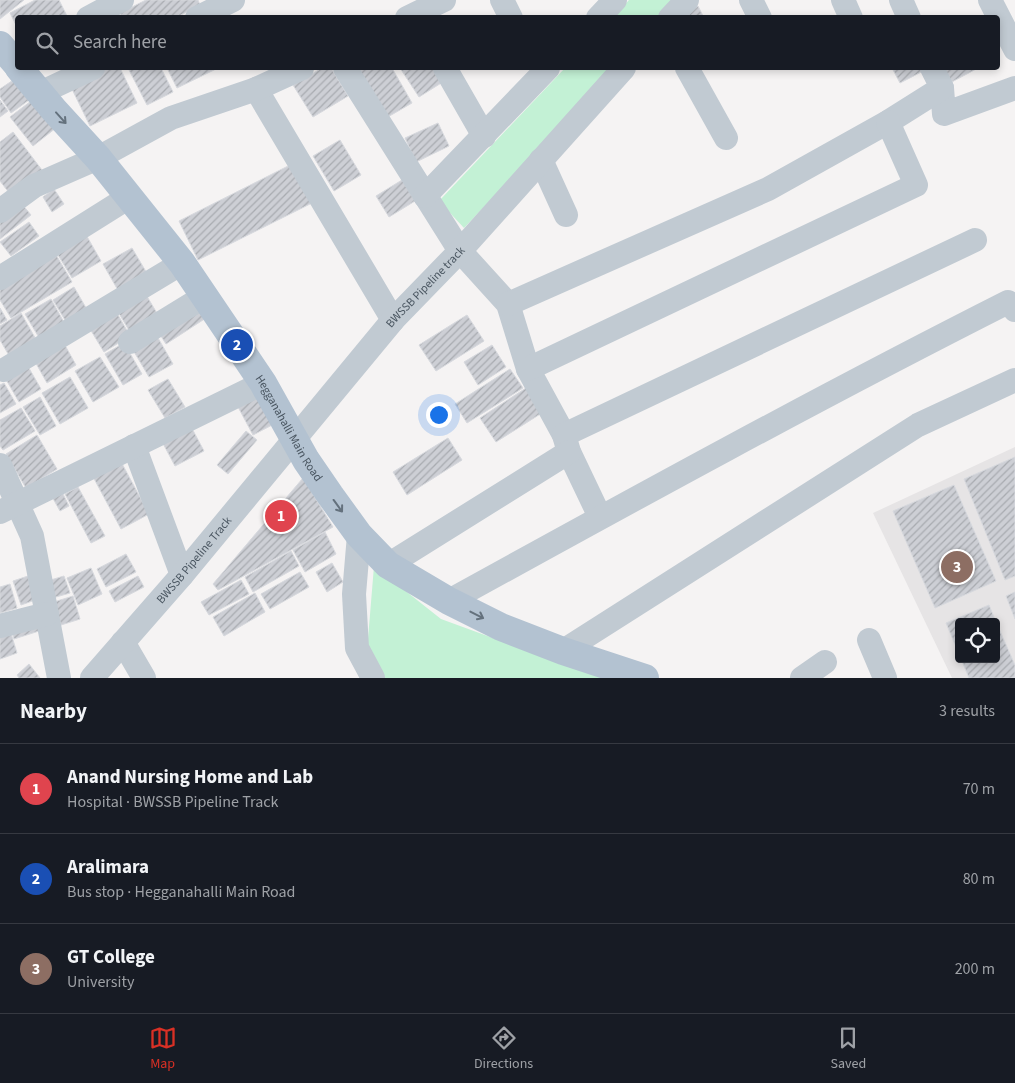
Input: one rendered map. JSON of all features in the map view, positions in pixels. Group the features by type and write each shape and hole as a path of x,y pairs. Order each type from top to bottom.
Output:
{"main road":[{"name":"Hegganahalli Main Road","path":"22,70 40,93 98,158 182,263 263,383 306,460 359,535 388,564 449,601 501,627 634,677"}],"street":[{"path":"94,15 122,0"},
{"path":"203,15 233,0"},
{"path":"411,12 444,0"},
{"path":"502,0 510,15"},
{"path":"673,15 687,0"},
{"path":"751,0 758,15"},
{"path":"843,0 850,15"},
{"path":"901,0 908,15"},
{"path":"990,0 998,15"},
{"path":"1000,20 1015,49"},
{"path":"40,93 89,70"},
{"path":"0,211 34,186 98,158 171,118 256,89 298,70"},
{"name":"BWSSB Pipeline track","path":"295,440 393,320 460,251 346,70"},
{"path":"446,70 484,136"},
{"path":"425,196 484,136 542,70"},
{"path":"600,517 567,443 528,369 508,304 460,251 622,70"},
{"path":"688,70 726,138"},
{"path":"937,78 944,114 1015,88"},
{"path":"508,304 768,188 888,122 937,78"},
{"path":"256,89 393,320"},
{"path":"528,369 916,185 888,122"},
{"path":"541,160 566,215"},
{"path":"0,278 129,197"},
{"path":"388,564 567,443 975,240"},
{"path":"4,370 182,263"},
{"path":"130,342 204,296"},
{"path":"449,601 600,517 931,341 1008,302 1015,310"},
{"path":"563,650 918,426 1015,380"},
{"path":"9,508 263,383"},
{"name":"BWSSB Pipeline Track","path":"92,678 182,575 295,440"},
{"path":"134,446 182,575"},
{"path":"0,465 9,508 32,536 59,678"},
{"path":"359,535 354,594 357,648 373,678"},
{"path":"0,626 47,614"},
{"path":"869,640 885,678"},
{"path":"123,642 144,678"},
{"path":"802,678 825,662"}],"shaded area":[{"path":"1015,447 1015,678 952,678 873,513"}],"green space":[{"path":"629,0 680,0 665,15 616,15"},
{"path":"563,70 614,70 464,228 439,201"},
{"path":"374,566 441,619 602,678 382,678 367,651"}],"building":[{"path":"0,0 24,0 0,19"},
{"path":"35,0 59,0 66,15 15,15 15,23 10,13"},
{"path":"146,0 198,0 200,5 181,15 121,15 120,13"},
{"path":"698,6 702,15 683,15"},
{"path":"102,70 121,70 137,103 90,126 70,85"},
{"path":"129,70 162,70 173,92 147,105"},
{"path":"168,70 214,70 177,88"},
{"path":"319,70 332,70 348,96 313,117 293,85"},
{"path":"358,70 393,70 412,103 386,118"},
{"path":"401,70 439,70 446,80 419,97"},
{"path":"893,70 925,70 900,83"},
{"path":"940,70 974,70 948,84"},
{"path":"22,74 36,95 11,113 0,97 0,89"},
{"path":"39,95 61,124 33,146 10,117"},
{"path":"0,100 8,111 0,117"},
{"path":"438,123 449,146 416,162 405,138"},
{"path":"13,132 45,174 13,198 0,181 0,142"},
{"path":"340,140 361,175 334,191 313,156"},
{"path":"298,161 318,200 198,260 179,221"},
{"path":"402,180 415,201 389,217 376,196"},
{"path":"54,189 64,204 52,212 43,197"},
{"path":"21,203 31,215 0,239 0,219"},
{"path":"29,222 39,236 11,256 0,242"},
{"path":"85,233 101,261 72,278 55,250"},
{"path":"132,248 148,275 119,292 103,264"},
{"path":"55,253 72,282 11,318 0,300 0,285"},
{"path":"74,287 89,313 68,325 53,300"},
{"path":"145,293 161,320 133,337 117,310"},
{"path":"51,299 66,326 41,341 25,314"},
{"path":"197,305 206,318 166,344 157,330"},
{"path":"0,308 7,320 0,324"},
{"path":"114,308 130,336 104,352 87,324"},
{"path":"21,313 38,343 11,359 0,340 0,326"},
{"path":"467,315 484,341 436,371 419,345"},
{"path":"154,331 173,364 149,377 130,345"},
{"path":"62,340 76,365 47,383 33,358"},
{"path":"124,343 142,374 123,385 105,354"},
{"path":"492,345 506,367 478,385 464,362"},
{"path":"100,357 119,387 93,402 75,371"},
{"path":"26,363 41,389 19,402 4,376"},
{"path":"510,369 523,388 467,423 455,404"},
{"path":"70,377 88,408 60,424 42,393"},
{"path":"168,379 185,407 165,418 148,390"},
{"path":"4,383 16,404 0,413 0,385"},
{"path":"529,386 545,411 496,442 480,418"},
{"path":"260,393 276,423 253,435 237,405"},
{"path":"40,397 56,426 40,435 23,407"},
{"path":"21,408 35,431 3,450 0,446 0,420"},
{"path":"188,421 204,451 175,466 159,436"},
{"path":"246,431 257,440 228,474 217,465"},
{"path":"37,435 57,469 26,488 6,454"},
{"path":"448,438 462,460 407,495 393,472"},
{"path":"1015,457 1015,576 1005,580 964,479"},
{"path":"119,458 149,514 121,529 91,473"},
{"path":"303,478 333,527 218,590 213,584"},
{"path":"954,485 996,581 935,608 893,511"},
{"path":"78,487 105,536 91,543 65,494"},
{"path":"61,490 69,506 60,511 51,495"},
{"path":"325,532 336,554 305,572 293,550"},
{"path":"291,551 299,566 253,592 245,577"},
{"path":"126,554 136,572 106,587 97,569"},
{"path":"332,563 343,582 327,592 316,572"},
{"path":"91,568 102,594 78,605 67,578"},
{"path":"300,572 309,587 270,609 261,594"},
{"path":"28,576 35,600 21,605 13,581"},
{"path":"64,576 70,593 49,599 44,582"},
{"path":"138,576 144,587 115,602 109,591"},
{"path":"241,580 249,594 209,615 201,602"},
{"path":"10,584 17,608 0,613 0,587"},
{"path":"1015,592 1015,619 1006,596"},
{"path":"255,593 265,612 224,636 213,617"},
{"path":"73,596 80,619 61,625 54,602"},
{"path":"989,605 994,618 958,618"},
{"path":"955,619 955,644 946,623"},
{"path":"36,620 39,631 14,639 11,628"},
{"path":"9,627 17,653 0,659 0,630"},
{"path":"1000,631 1015,665 1015,678 969,678 963,663 1000,663"},
{"path":"29,664 40,678 19,678 17,675"}],"place":[{"name":"Aralimara","path":"237,345"},
{"name":"Anand Nursing Home and Lab","path":"281,516"},
{"name":"GT College","path":"957,567"}]}
